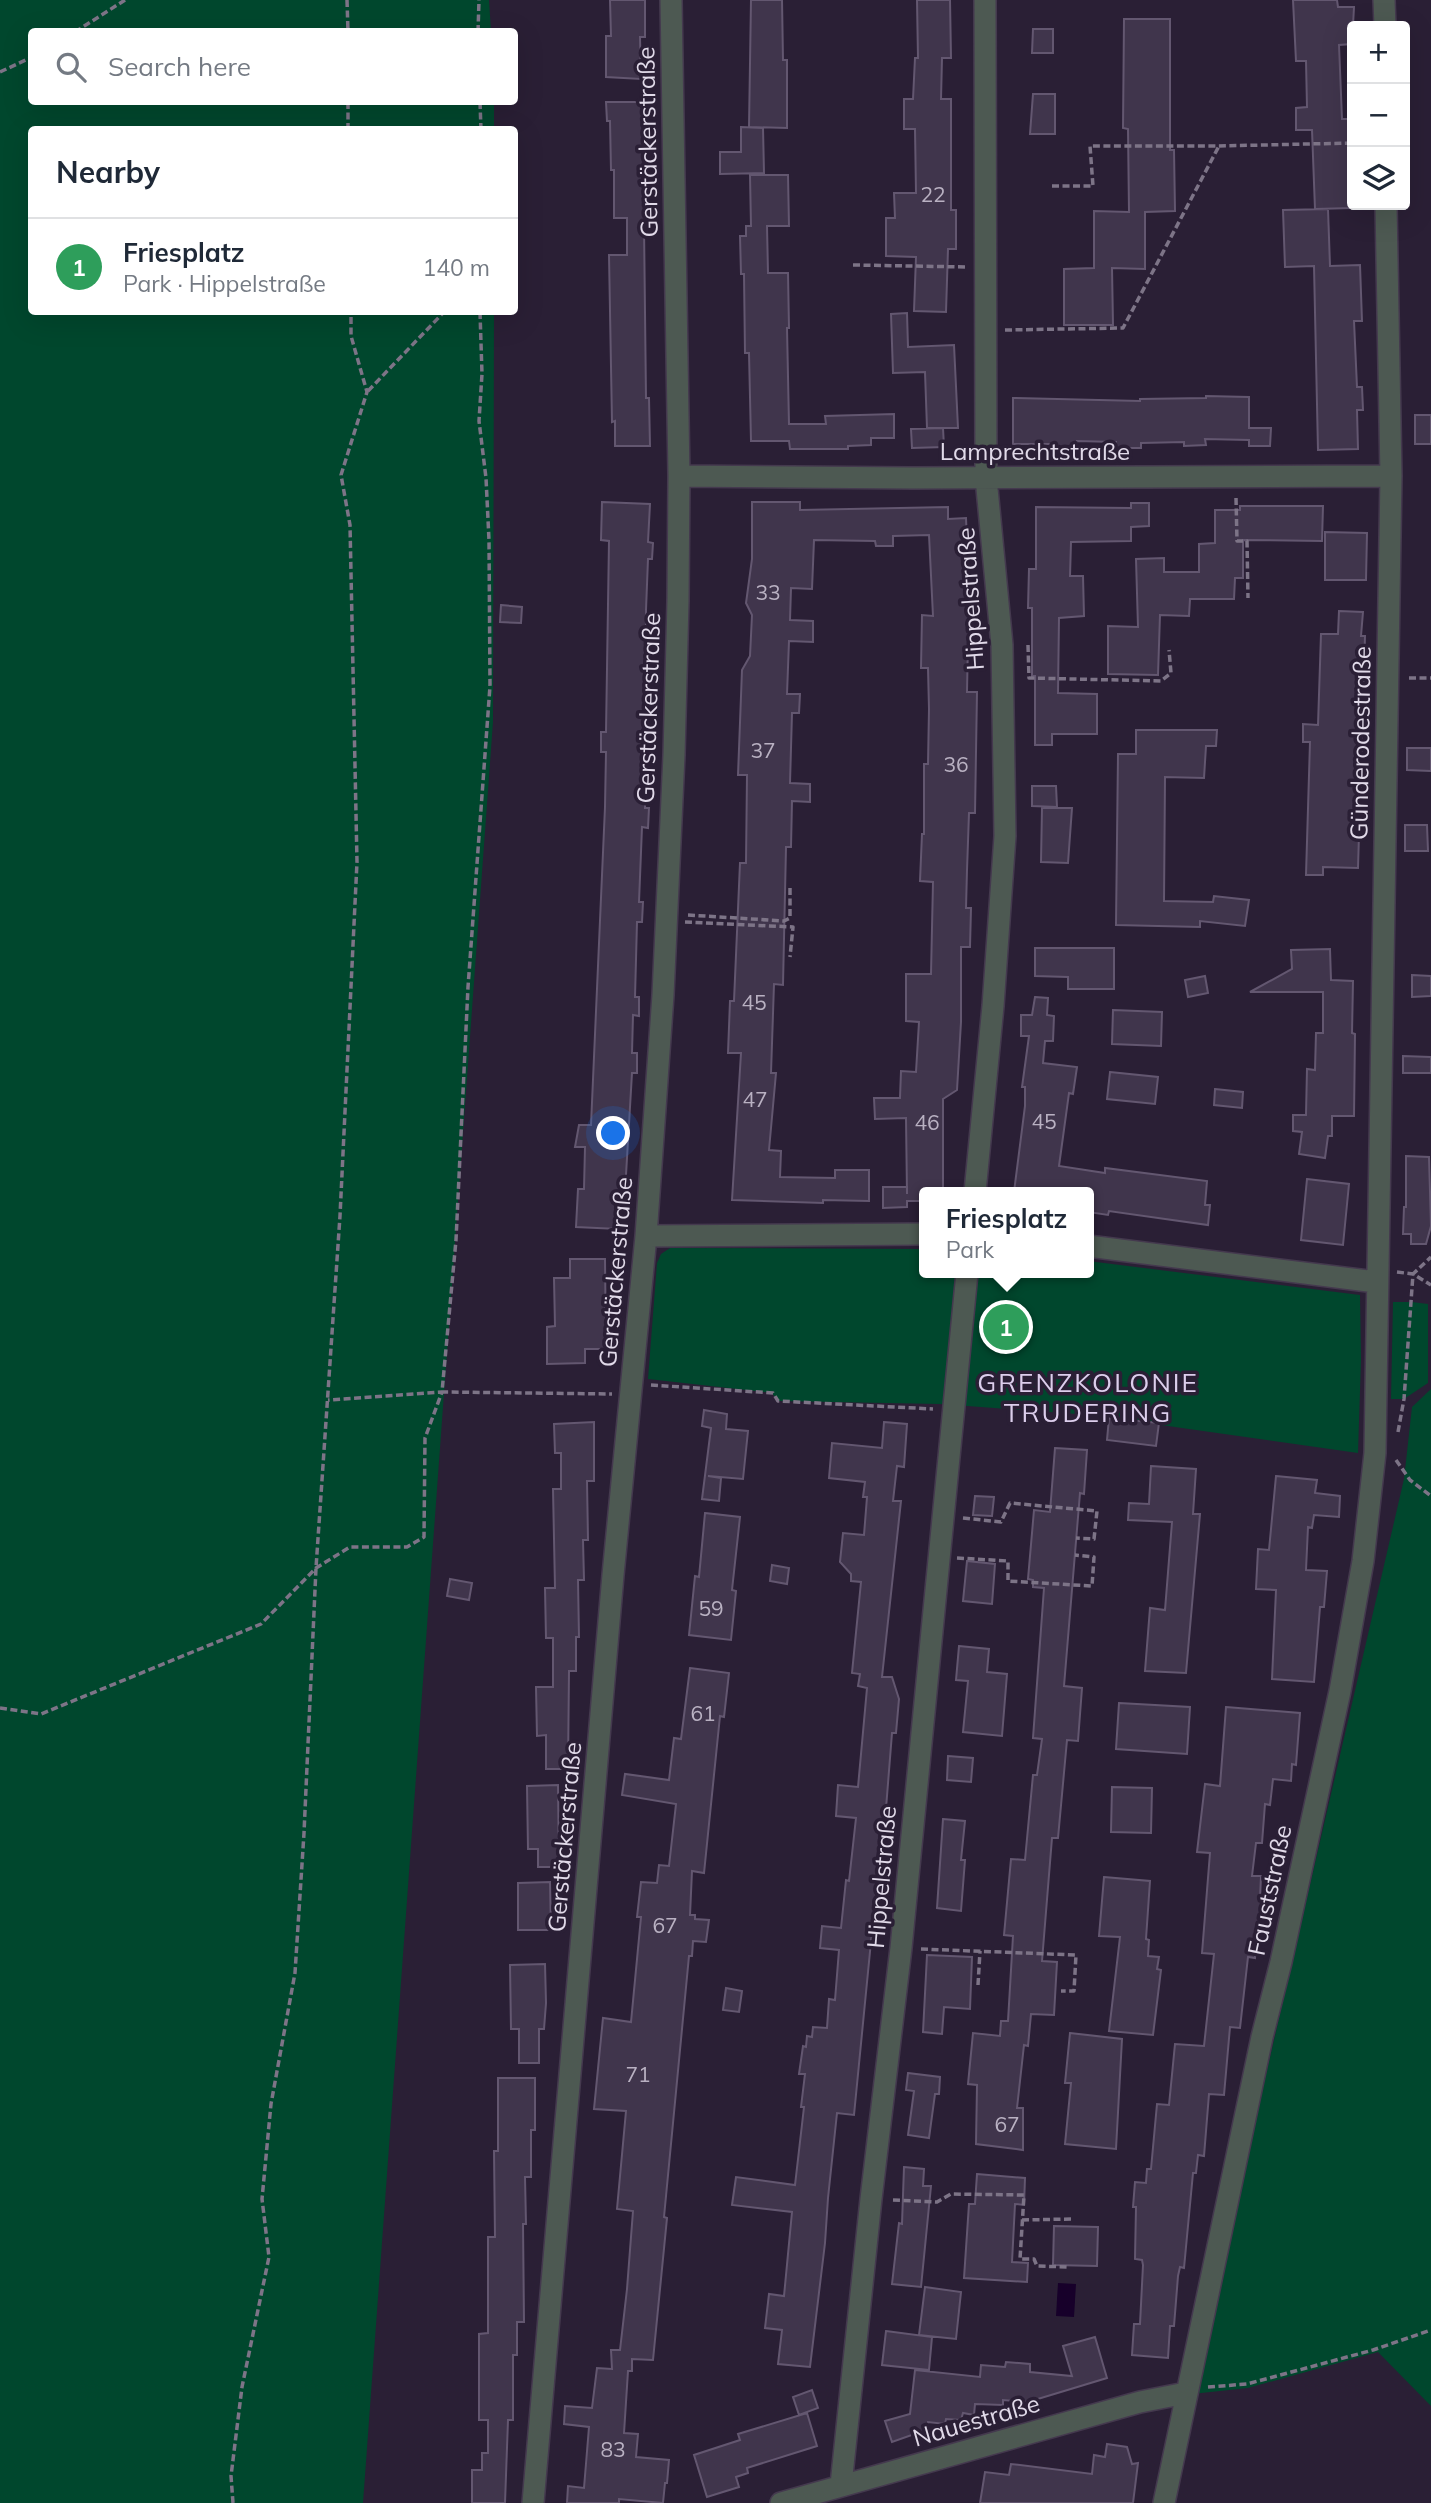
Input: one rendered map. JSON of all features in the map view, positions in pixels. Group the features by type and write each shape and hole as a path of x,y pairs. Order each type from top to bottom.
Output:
{"street":[{"name":"Gerstäckerstraße","path":"533,2503 612,1588 646,1236 666,917 674,755 679,476 671,0"},
{"name":"Hippelstraße","path":"975,1187 993,1006 1005,836 1002,645 986,478 985,0"},
{"path":"1384,0 1385,21"},
{"name":"Günderodestraße","path":"1376,1283 1391,476 1386,210"},
{"name":"Lamprechtstraße","path":"679,476 1391,476"},
{"path":"646,1236 919,1234"},
{"path":"1094,1247 1376,1283"},
{"name":"Hippelstraße","path":"841,2485 901,1948 966,1278"},
{"name":"Fauststraße","path":"1164,2503 1340,1691 1363,1561 1375,1453 1376,1283"},
{"name":"Nauestraße","path":"781,2503 1127,2405 1186,2393"}],"path":[{"path":"81,28 125,0"},
{"path":"347,0 348,28"},
{"path":"478,28 479,0"},
{"path":"0,72 28,59"},
{"path":"348,105 348,126"},
{"path":"480,105 481,126"},
{"path":"1052,186 1093,186 1090,146 1347,143"},
{"path":"985,331 1123,328 1219,146"},
{"path":"853,265 986,267"},
{"path":"351,315 351,336 367,392"},
{"path":"233,2503 231,2476 242,2387 269,2258 262,2199 271,2104 295,1973 316,1568 340,1216 357,862 350,525 341,475 367,392 441,315"},
{"path":"0,1708 41,1714 261,1624 316,1568 350,1547 407,1547 424,1537 425,1438 442,1392 456,1240 468,987 489,686 489,540 486,478 479,421 482,374 480,315"},
{"path":"1236,477 1237,541 1247,541 1248,598"},
{"path":"1028,645 1029,678 1161,681 1171,673 1169,650"},
{"path":"666,917 784,920 790,918 790,886"},
{"path":"666,917 793,927 790,957"},
{"path":"1398,1434 1404,1399 1413,1274 1431,1257"},
{"path":"1376,1283 1387,1271 1413,1274 1431,1285"},
{"path":"327,1400 442,1392 632,1389 773,1392 778,1401 953,1410"},
{"path":"1394,1457 1410,1480 1431,1496"},
{"path":"942,1516 1001,1522 1010,1503 1097,1511 1094,1539 1076,1538"},
{"path":"938,1557 1008,1561 1008,1581 1092,1586 1094,1556 1075,1555"},
{"path":"901,1948 1076,1955 1074,1991 1061,1991"},
{"path":"978,1985 980,1951"},
{"path":"871,2199 937,2202 951,2194 1024,2195 1020,2259 1034,2259 1037,2266 1068,2267"},
{"path":"1022,2220 1071,2219"},
{"path":"1186,2393 1204,2387 1247,2384 1373,2350 1431,2330"}],"green space":[{"path":"0,0 489,0 491,28 28,28 28,105 494,105 494,126 28,126 28,315 494,315 493,722 363,2503 0,2503"},
{"path":"670,1248 919,1249 919,1278 1094,1278 1094,1262 1360,1295 1358,1453 1090,1415 940,1404 778,1401 772,1393 648,1379 657,1263 661,1254"},
{"path":"1393,1302 1428,1304 1428,1383 1404,1399 1391,1399"},
{"path":"1431,1389 1431,2406 1378,2352 1248,2388 1192,2394 1404,1479 1412,1407"}],"shaded area":[{"path":"1058,2283 1076,2284 1074,2317 1056,2316"}],"building":[{"path":"610,0 645,0 645,37 640,37 641,79 606,77 606,36 611,36"},
{"path":"751,0 782,0 783,60 787,60 787,128 749,127"},
{"path":"917,0 950,0 951,58 942,58 941,99 951,99 951,210 956,210 956,249 948,249 946,312 914,311 916,257 886,256 886,218 895,218 894,193 916,193 915,129 904,129 904,99 913,99 915,58 918,58"},
{"path":"1293,0 1337,0 1338,7 1354,7 1353,21 1347,21 1347,44 1339,45 1342,119 1347,119 1347,208 1315,209 1312,130 1296,130 1296,108 1307,107 1306,61 1296,61"},
{"path":"1124,19 1170,19 1170,150 1174,150 1175,211 1145,212 1145,269 1112,268 1113,325 1064,325 1064,269 1094,268 1094,211 1129,212 1128,129 1123,128"},
{"path":"1033,29 1053,29 1053,53 1032,53"},
{"path":"1033,94 1055,94 1055,134 1030,134"},
{"path":"606,102 641,102 642,121 646,121 650,226 644,226 646,398 649,398 650,446 615,446 615,421 612,422 609,255 627,255 627,218 614,218 614,170 611,170 610,121 607,121"},
{"path":"741,127 763,128 764,173 720,174 720,152 741,152"},
{"path":"750,175 788,175 789,226 767,226 768,273 788,273 789,424 826,424 825,416 894,414 894,438 871,438 871,445 848,446 848,449 790,449 789,441 751,441 749,353 745,353 744,274 741,274 740,236 746,236 746,226 751,226"},
{"path":"1328,209 1330,266 1360,265 1362,321 1354,321 1357,387 1362,387 1363,410 1357,410 1358,449 1318,450 1314,266 1285,267 1283,210"},
{"path":"907,313 908,347 954,345 958,428 927,428 925,372 893,373 891,314"},
{"path":"1206,396 1249,397 1249,428 1271,428 1270,446 1249,446 1249,440 1205,439 1206,445 1184,446 1184,442 1141,443 1141,448 1116,448 1116,442 1077,441 1077,448 1053,448 1054,444 1013,444 1013,398 1140,401"},
{"path":"1415,415 1431,415 1431,444 1415,444"},
{"path":"943,428 944,447 912,448 911,429"},
{"path":"602,502 650,504 648,542 653,543 652,559 648,559 646,610 646,657 650,657 650,674 645,675 645,723 648,724 645,808 649,808 648,828 642,827 639,902 643,902 642,922 637,922 635,997 639,997 639,1016 633,1015 632,1053 637,1053 637,1073 632,1073 625,1192 620,1192 618,1229 576,1227 578,1189 584,1189 585,1147 575,1147 579,1125 591,1125 605,807 606,752 601,752 601,732 606,732 609,541 601,540"},
{"path":"752,502 800,502 800,510 948,507 948,519 966,518 969,591 967,692 977,692 975,813 969,813 967,870 966,908 971,908 970,947 961,947 957,1090 943,1099 943,1187 919,1187 919,1201 907,1201 907,1207 883,1208 883,1187 907,1187 906,1118 875,1119 874,1098 900,1098 901,1071 916,1072 919,1022 906,1021 906,974 931,974 933,882 920,881 924,834 924,764 928,764 929,709 928,668 921,668 922,615 933,616 929,535 893,536 893,546 876,546 875,541 814,540 812,589 791,588 790,620 813,621 813,642 789,641 787,694 800,694 799,713 792,713 790,783 810,784 810,802 792,801 791,847 786,847 783,985 774,984 771,1073 776,1073 769,1150 781,1151 780,1177 835,1178 835,1170 869,1170 869,1201 823,1200 823,1203 732,1200 741,1053 728,1053 730,1001 734,1001 740,863 746,863 747,775 738,775 742,670 750,656 752,615 746,603 752,559"},
{"path":"1131,503 1149,503 1149,526 1131,527 1131,541 1071,542 1070,576 1083,576 1084,616 1059,618 1058,693 1097,694 1097,734 1052,734 1052,745 1035,745 1032,608 1028,608 1029,569 1036,569 1036,507 1131,508"},
{"path":"1240,506 1323,506 1322,541 1243,540 1243,578 1235,578 1234,599 1190,599 1189,616 1160,615 1158,675 1108,674 1108,626 1138,627 1136,559 1164,558 1164,572 1199,572 1199,544 1215,543 1215,510 1240,510"},
{"path":"1325,532 1367,533 1366,580 1325,580"},
{"path":"501,605 522,607 521,623 500,622"},
{"path":"1339,611 1363,612 1361,636 1365,636 1358,868 1323,867 1323,875 1306,875 1310,742 1303,742 1303,724 1318,725 1321,634 1338,634"},
{"path":"1136,730 1217,730 1216,746 1206,746 1204,778 1165,777 1164,901 1213,902 1214,896 1249,900 1245,926 1200,921 1200,927 1116,925 1118,754 1136,754"},
{"path":"1407,748 1431,748 1431,771 1407,770"},
{"path":"1032,786 1056,786 1057,807 1032,806"},
{"path":"1042,808 1072,808 1068,863 1041,862"},
{"path":"1405,825 1427,825 1428,851 1405,851"},
{"path":"1035,948 1114,948 1114,989 1068,989 1068,977 1035,976"},
{"path":"1330,949 1331,980 1353,981 1354,1116 1332,1116 1332,1136 1328,1136 1325,1158 1299,1154 1302,1132 1293,1131 1293,1115 1306,1115 1307,1069 1315,1070 1316,1033 1323,1033 1323,992 1250,992 1292,969 1291,950"},
{"path":"1412,975 1431,976 1431,996 1412,997"},
{"path":"1205,976 1208,993 1188,997 1185,980"},
{"path":"1035,997 1048,998 1047,1015 1054,1016 1053,1041 1045,1041 1043,1063 1077,1067 1073,1094 1069,1093 1059,1166 1105,1173 1105,1168 1207,1181 1205,1205 1210,1205 1208,1225 1109,1211 1108,1215 1094,1213 1094,1187 1015,1187 1025,1106 1025,1087 1022,1087 1029,1036 1021,1036 1021,1015 1032,1015"},
{"path":"1113,1010 1162,1012 1161,1046 1112,1044"},
{"path":"1403,1056 1431,1057 1431,1073 1403,1073"},
{"path":"1110,1072 1158,1077 1155,1104 1107,1099"},
{"path":"1215,1089 1243,1092 1242,1108 1214,1105"},
{"path":"1406,1156 1429,1157 1431,1226 1426,1244 1411,1244 1411,1234 1403,1234"},
{"path":"1307,1179 1349,1184 1343,1245 1301,1240"},
{"path":"570,1259 605,1259 606,1349 585,1349 585,1363 547,1364 547,1327 555,1326 554,1278 570,1278"},
{"path":"704,1410 727,1414 726,1429 748,1431 743,1479 708,1476 721,1478 719,1501 702,1499 711,1428 702,1426"},
{"path":"1109,1418 1159,1423 1156,1446 1107,1440"},
{"path":"594,1422 594,1481 587,1481 588,1540 583,1540 584,1580 578,1580 579,1637 576,1637 576,1671 569,1671 568,1769 546,1769 546,1735 537,1736 536,1687 553,1687 553,1638 546,1638 545,1588 555,1588 553,1489 561,1489 561,1453 555,1453 554,1424"},
{"path":"884,1422 907,1424 904,1467 897,1466 893,1501 901,1501 882,1677 892,1677 899,1699 896,1733 892,1733 876,1922 873,1921 854,2115 837,2113 810,2367 778,2364 782,2330 765,2328 769,2294 784,2296 792,2212 732,2205 736,2177 795,2185 804,2107 801,2107 805,2074 799,2074 803,2046 806,2047 807,2036 812,2037 813,2027 827,2028 829,1999 835,2000 839,1950 820,1948 822,1926 841,1928 856,1818 836,1816 838,1785 858,1787 867,1688 858,1686 860,1674 852,1673 861,1582 851,1581 851,1574 840,1562 843,1533 864,1535 867,1497 863,1497 865,1482 829,1478 832,1443 882,1448"},
{"path":"1055,1448 1087,1450 1084,1494 1080,1493 1064,1686 1082,1688 1078,1741 1067,1740 1058,1838 1052,1838 1042,1961 1057,1962 1054,2015 1031,2014 1028,2046 1024,2045 1017,2108 1023,2108 1023,2150 976,2144 977,2085 968,2084 973,2033 1000,2036 1001,2021 1008,2021 1013,1936 1004,1935 1011,1859 1025,1860 1033,1775 1037,1775 1042,1739 1033,1738 1044,1588 1033,1587 1033,1580 1028,1579 1034,1510 1050,1512"},
{"path":"1151,1466 1196,1469 1193,1514 1200,1514 1186,1673 1145,1671 1150,1608 1165,1610 1172,1522 1128,1520 1129,1503 1149,1504"},
{"path":"1276,1476 1317,1480 1315,1493 1340,1496 1339,1517 1314,1515 1312,1528 1308,1527 1306,1570 1327,1571 1324,1607 1320,1607 1314,1682 1272,1679 1276,1590 1256,1589 1258,1549 1269,1550"},
{"path":"975,1496 994,1497 992,1516 973,1515"},
{"path":"705,1513 740,1517 732,1590 736,1591 731,1640 689,1635 695,1576 699,1577"},
{"path":"967,1561 995,1564 992,1604 963,1601"},
{"path":"772,1565 789,1568 787,1584 770,1581"},
{"path":"450,1579 472,1583 469,1600 447,1596"},
{"path":"959,1646 989,1649 987,1672 1007,1674 1002,1736 963,1732 968,1681 956,1680"},
{"path":"690,1668 729,1673 724,1717 720,1716 704,1873 692,1871 690,1915 695,1915 695,1919 709,1920 706,1942 693,1941 692,1956 689,1956 653,2360 632,2359 632,2371 628,2371 624,2433 638,2434 636,2457 669,2460 667,2483 663,2503 619,2499 619,2503 567,2503 568,2486 584,2488 589,2427 564,2424 565,2406 592,2408 597,2368 612,2369 611,2350 620,2350 633,2211 617,2209 626,2111 594,2109 603,2018 631,2022 641,1917 637,1917 641,1882 657,1883 659,1865 669,1866 676,1804 622,1795 625,1774 669,1780 674,1738 681,1739"},
{"path":"1119,1703 1190,1707 1187,1754 1116,1749"},
{"path":"1226,1707 1300,1713 1296,1765 1292,1764 1291,1781 1273,1779 1270,1805 1265,1804 1262,1843 1256,1843 1252,1876 1261,1876 1260,1899 1264,1903 1262,1928 1257,1930 1255,1958 1248,1957 1240,2028 1230,2027 1224,2095 1209,2094 1204,2156 1198,2155 1196,2173 1193,2173 1184,2268 1180,2267 1178,2276 1168,2358 1132,2355 1134,2324 1140,2324 1143,2265 1142,2260 1135,2259 1135,2182 1146,2183 1147,2169 1151,2169 1157,2104 1169,2105 1175,2044 1204,2046 1214,1954 1202,1953 1210,1853 1197,1852 1205,1784 1220,1786"},
{"path":"948,1756 973,1758 971,1782 947,1780"},
{"path":"558,1785 559,1867 538,1867 538,1849 528,1849 527,1786"},
{"path":"1112,1787 1152,1788 1151,1833 1111,1832"},
{"path":"943,1819 965,1821 961,1860 965,1860 961,1911 937,1908"},
{"path":"1104,1877 1150,1881 1146,1939 1149,1940 1148,1956 1159,1957 1157,1969 1161,1970 1153,2035 1109,2031 1120,1937 1099,1936"},
{"path":"550,1882 551,1930 518,1930 518,1883"},
{"path":"927,1955 972,1957 970,2009 944,2007 942,2034 923,2032"},
{"path":"545,1964 546,2003 544,2029 539,2029 539,2063 519,2063 519,2029 511,2029 510,1965"},
{"path":"726,1988 742,1991 739,2012 723,2010"},
{"path":"1070,2033 1122,2039 1116,2149 1065,2144 1071,2083 1065,2083"},
{"path":"908,2073 940,2077 929,2138 908,2135 914,2091 906,2090"},
{"path":"498,2078 535,2078 531,2177 525,2177 524,2322 517,2322 517,2355 513,2355 513,2420 508,2420 505,2503 472,2503 472,2470 482,2470 482,2453 488,2453 488,2420 479,2420 479,2334 488,2333 488,2237 495,2237 494,2151 498,2151"},
{"path":"904,2167 924,2169 923,2186 931,2186 921,2287 892,2284 899,2223 902,2224"},
{"path":"977,2174 1025,2178 1024,2205 1015,2204 1012,2262 1028,2263 1027,2282 964,2278 969,2204 975,2204"},
{"path":"1054,2226 1098,2227 1097,2266 1053,2265"},
{"path":"925,2287 961,2292 956,2339 919,2335"},
{"path":"886,2331 932,2337 929,2370 882,2365"},
{"path":"1095,2337 1107,2378 1028,2402 1003,2400 1003,2405 975,2404 974,2415 963,2413 961,2420 946,2419 945,2424 928,2422 926,2430 892,2442 885,2421 910,2414 915,2370 980,2377 981,2365 1005,2367 1006,2362 1030,2364 1030,2372 1072,2376 1063,2346"},
{"path":"812,2390 818,2408 799,2415 793,2397"},
{"path":"807,2413 817,2446 747,2468 748,2473 736,2477 739,2487 707,2497 694,2455 740,2440 738,2434"},
{"path":"1107,2444 1127,2447 1132,2464 1138,2463 1133,2503 980,2503 985,2472 1009,2475 1011,2464 1092,2474 1094,2455 1105,2457"}],"place":[{"name":"Friesplatz","path":"1006,1327"}],"district":[{"name":"GRENZKOLONIE TRUDERING","path":"1088,1397"}]}
